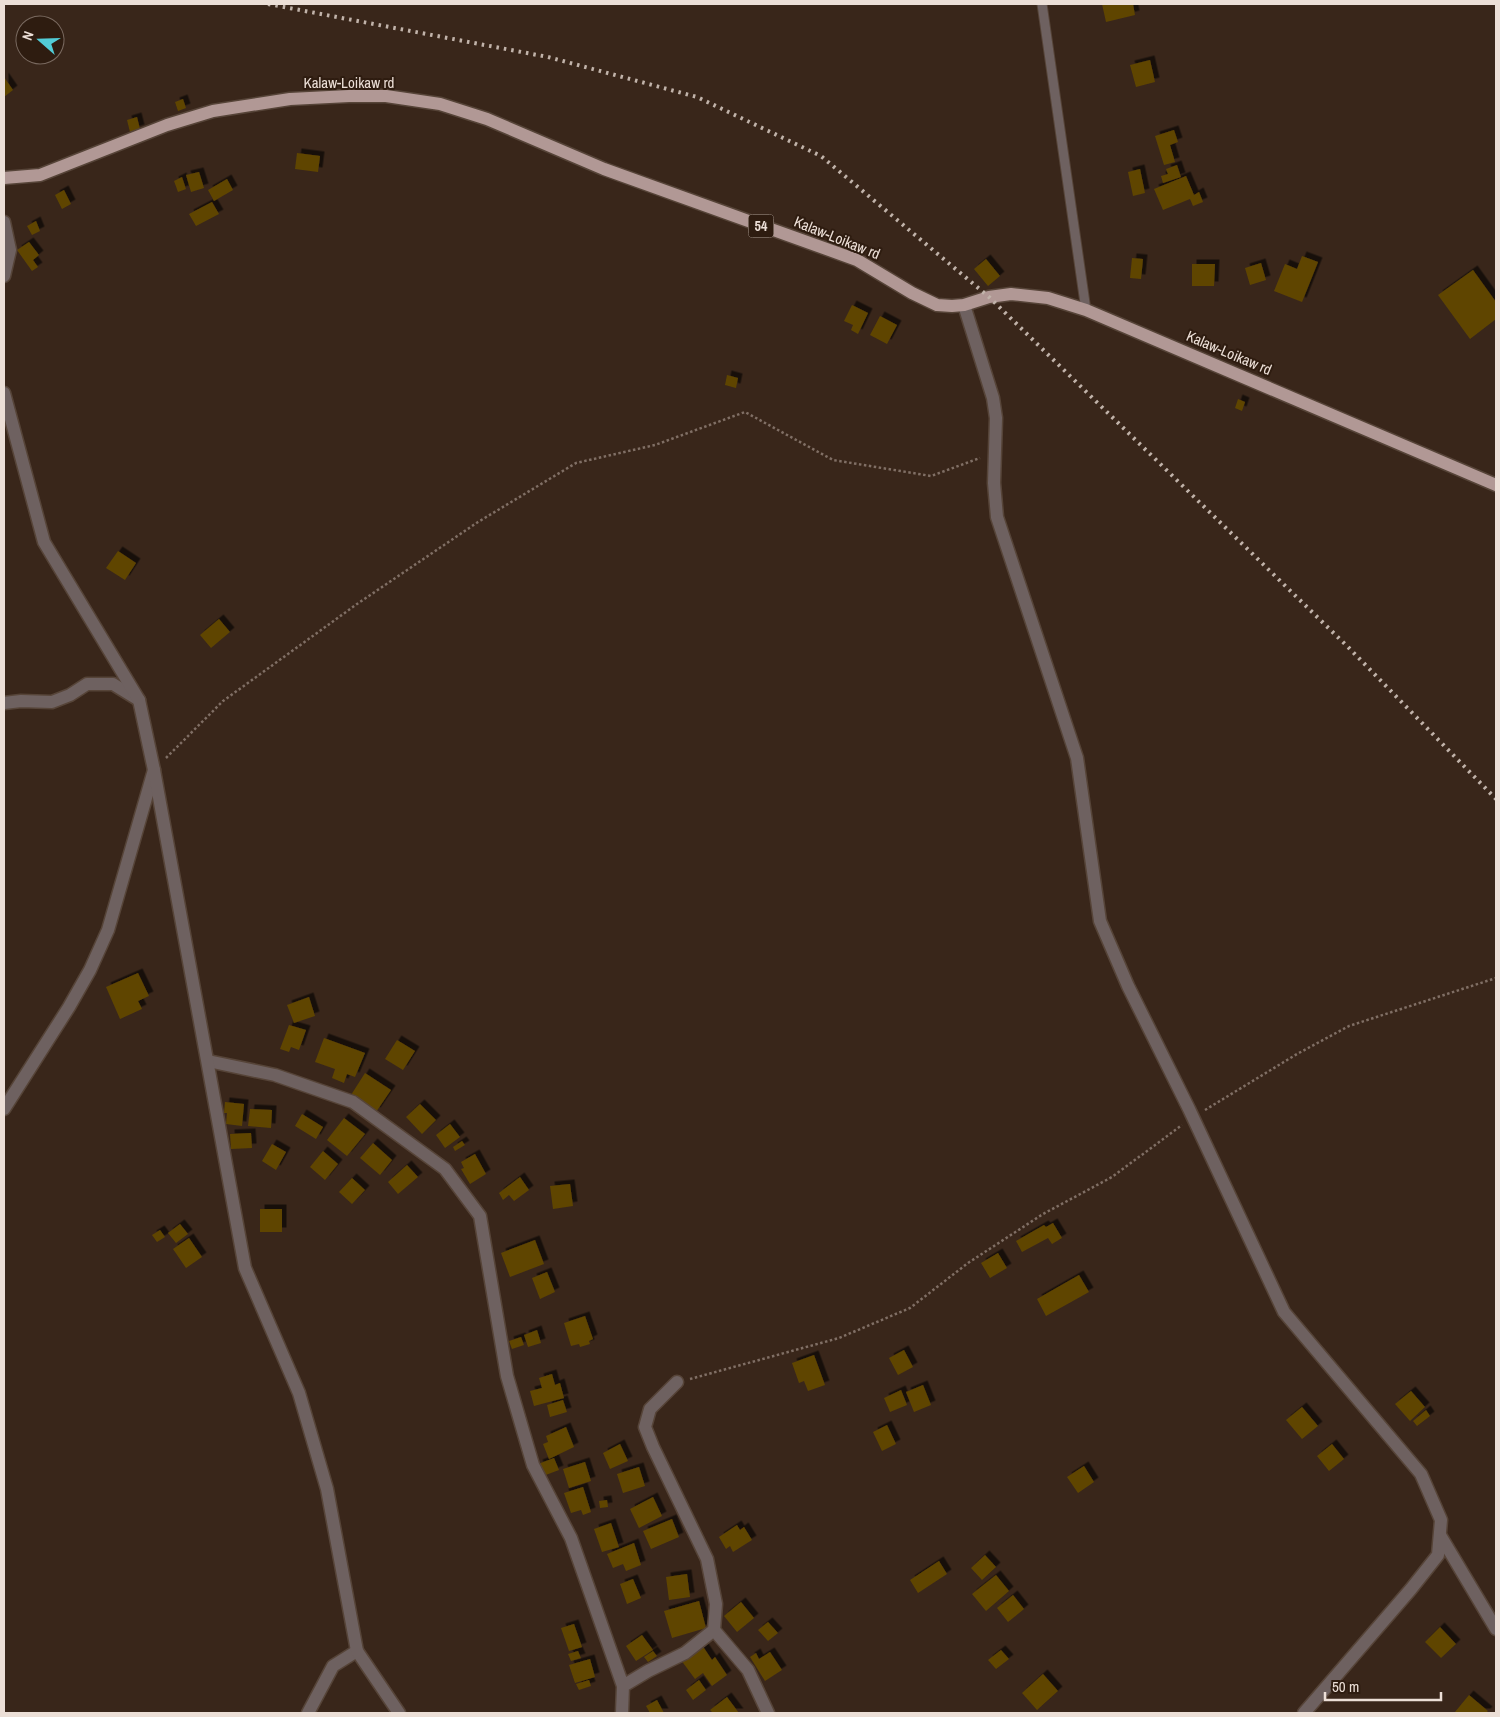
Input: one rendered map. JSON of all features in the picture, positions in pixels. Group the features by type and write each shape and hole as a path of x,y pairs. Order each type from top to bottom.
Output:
{"main road":[{"name":"Kalaw-Loikaw rd","path":"4,178 40,175 158,129 213,111 290,99 349,96 386,96 440,104 487,119 604,169 857,260 937,305 964,305 989,297 1011,294 1048,298 1086,310 1496,485"}],"street":[{"path":"4,222 10,250 4,276"},
{"path":"964,305 994,398 996,418 994,483 997,517 1077,758 1100,921 1128,986 1193,1117 1284,1312 1421,1474 1441,1520 1438,1555 1304,1713"},
{"path":"4,393 44,542 140,700 245,1268 299,1393 304,1410 327,1489 357,1651 399,1713"},
{"path":"4,703 21,701 52,702 70,695 87,684 113,684 140,700"},
{"path":"4,1109 69,1007 90,970 108,930 154,770"},
{"path":"208,1061 275,1075 353,1102 445,1169 480,1216 507,1376 534,1465 571,1538 622,1686 622,1713"},
{"path":"677,1382 650,1409 645,1426 653,1447 707,1559 716,1604 714,1630 748,1670 768,1713"},
{"path":"1440,1535 1496,1629"},
{"path":"622,1686 685,1653 714,1630"},
{"path":"308,1713 333,1666 357,1651"}],"lane":[{"path":"1042,4 1086,310"}],"path":[{"path":"154,770 223,701 358,604 478,522 576,463 655,445 745,412 834,460 931,476 996,452"},
{"path":"677,1382 839,1338 910,1308 968,1263 1043,1214 1112,1177 1193,1117 1297,1054 1349,1026 1496,978"}],"building":[{"path":"1102,4 1133,4 1135,15 1106,22"},
{"path":"1150,60 1155,82 1136,87 1130,65"},
{"path":"4,77 13,90 4,97"},
{"path":"183,99 186,108 178,111 175,102"},
{"path":"137,117 140,129 130,132 127,120"},
{"path":"1174,130 1178,142 1170,145 1175,162 1164,165 1155,136"},
{"path":"297,153 320,156 318,172 295,169"},
{"path":"1177,165 1181,177 1163,183 1161,176 1168,174 1166,169"},
{"path":"1140,169 1145,193 1133,196 1128,172"},
{"path":"199,172 204,188 191,192 186,175"},
{"path":"1186,176 1194,195 1199,192 1203,202 1193,206 1190,199 1163,210 1154,189"},
{"path":"182,177 186,189 178,192 174,181"},
{"path":"227,179 233,190 214,201 208,190"},
{"path":"64,190 71,204 62,209 55,195"},
{"path":"212,202 219,214 196,226 189,214"},
{"path":"36,221 40,231 32,235 27,226"},
{"path":"29,242 39,255 33,260 38,267 32,271 17,250"},
{"path":"1302,256 1318,262 1302,302 1274,291 1285,264 1297,269"},
{"path":"1132,258 1143,259 1141,279 1130,278"},
{"path":"986,259 1000,276 988,286 974,269"},
{"path":"1261,263 1266,280 1250,285 1245,268"},
{"path":"1192,264 1215,264 1214,286 1192,286"},
{"path":"1473,270 1496,302 1496,319 1470,339 1438,295"},
{"path":"852,305 868,313 858,334 851,330 853,325 844,321"},
{"path":"880,316 897,325 887,344 870,335"},
{"path":"727,375 738,378 736,388 725,385"},
{"path":"1238,399 1245,402 1242,411 1235,408"},
{"path":"118,551 136,563 125,580 106,568"},
{"path":"219,619 230,632 211,648 200,635"},
{"path":"138,973 149,996 138,1001 142,1009 120,1019 106,987"},
{"path":"309,997 315,1016 294,1023 287,1005"},
{"path":"289,1025 306,1030 299,1050 291,1047 289,1052 280,1049"},
{"path":"324,1038 365,1053 355,1077 347,1074 344,1083 332,1078 335,1069 315,1062"},
{"path":"397,1040 415,1051 403,1070 385,1059"},
{"path":"365,1073 391,1090 376,1112 351,1095"},
{"path":"225,1102 244,1104 242,1126 226,1124"},
{"path":"420,1104 436,1120 422,1134 406,1117"},
{"path":"250,1109 272,1110 271,1128 248,1126"},
{"path":"302,1114 323,1127 316,1139 295,1126"},
{"path":"344,1118 365,1134 347,1156 327,1140"},
{"path":"450,1124 460,1137 445,1148 436,1135"},
{"path":"251,1133 252,1148 231,1149 230,1134"},
{"path":"462,1141 465,1145 455,1151 453,1147"},
{"path":"373,1143 392,1160 380,1175 360,1158"},
{"path":"272,1144 286,1152 276,1170 262,1161"},
{"path":"323,1151 338,1164 325,1180 310,1167"},
{"path":"475,1154 486,1174 470,1184 461,1169 464,1168 461,1162"},
{"path":"407,1165 418,1177 398,1194 388,1182"},
{"path":"520,1177 529,1190 514,1201 509,1195 503,1200 499,1193"},
{"path":"352,1178 365,1190 352,1204 339,1192"},
{"path":"570,1184 573,1206 553,1209 550,1186"},
{"path":"260,1209 282,1209 282,1232 260,1232"},
{"path":"1053,1223 1062,1238 1052,1244 1048,1238 1022,1252 1016,1241 1044,1225 1046,1227"},
{"path":"180,1224 188,1234 176,1243 168,1233"},
{"path":"160,1230 165,1237 157,1242 152,1235"},
{"path":"189,1238 202,1257 186,1268 173,1249"},
{"path":"535,1240 544,1264 510,1277 501,1253"},
{"path":"998,1253 1007,1268 990,1278 981,1263"},
{"path":"547,1272 555,1292 540,1299 532,1278"},
{"path":"1079,1275 1089,1292 1046,1316 1037,1299"},
{"path":"585,1316 593,1339 589,1341 590,1344 580,1347 579,1344 571,1346 564,1323"},
{"path":"537,1330 541,1343 528,1347 524,1335"},
{"path":"521,1337 524,1345 512,1349 509,1341"},
{"path":"904,1350 913,1367 898,1375 889,1358"},
{"path":"814,1355 825,1385 808,1391 804,1381 799,1383 792,1363"},
{"path":"552,1374 555,1385 560,1383 564,1398 534,1406 530,1391 542,1388 539,1378"},
{"path":"923,1385 931,1405 914,1412 906,1392"},
{"path":"901,1390 907,1405 890,1412 884,1398"},
{"path":"1411,1391 1425,1407 1410,1421 1395,1404"},
{"path":"563,1400 567,1412 550,1417 547,1405"},
{"path":"1302,1407 1318,1426 1302,1439 1286,1420"},
{"path":"1426,1410 1430,1416 1417,1426 1413,1421"},
{"path":"887,1425 896,1444 882,1451 873,1432"},
{"path":"566,1427 574,1447 549,1459 543,1444 548,1442 546,1436"},
{"path":"620,1444 628,1461 610,1469 603,1453"},
{"path":"1332,1444 1344,1459 1329,1471 1317,1456"},
{"path":"554,1458 559,1470 543,1476 538,1464"},
{"path":"585,1462 591,1481 569,1488 563,1469"},
{"path":"1084,1466 1094,1482 1078,1493 1067,1477"},
{"path":"639,1467 645,1486 623,1493 617,1474"},
{"path":"583,1487 591,1512 583,1515 581,1510 571,1513 564,1493"},
{"path":"653,1497 662,1516 639,1528 630,1509"},
{"path":"607,1500 608,1507 600,1508 599,1501"},
{"path":"672,1519 679,1537 651,1549 643,1531"},
{"path":"611,1523 619,1547 602,1552 594,1529"},
{"path":"737,1525 740,1530 744,1527 752,1540 733,1552 730,1546 726,1549 719,1537"},
{"path":"634,1543 641,1565 626,1571 623,1564 613,1568 607,1554"},
{"path":"985,1555 996,1567 982,1580 971,1568"},
{"path":"939,1561 947,1574 918,1593 910,1580"},
{"path":"687,1574 690,1597 669,1600 666,1577"},
{"path":"996,1575 1009,1591 986,1611 972,1594"},
{"path":"633,1579 641,1598 627,1604 620,1584"},
{"path":"1013,1595 1024,1609 1008,1622 997,1608"},
{"path":"699,1601 706,1628 672,1638 664,1611"},
{"path":"741,1602 754,1618 737,1632 724,1616"},
{"path":"768,1622 778,1633 768,1641 758,1630"},
{"path":"574,1624 582,1647 569,1651 561,1628"},
{"path":"1440,1627 1456,1644 1441,1658 1425,1642"},
{"path":"642,1635 653,1650 636,1661 626,1646"},
{"path":"702,1645 712,1660 715,1657 727,1675 712,1686 703,1673 695,1679 681,1660"},
{"path":"1001,1650 1009,1659 996,1669 988,1660"},
{"path":"578,1651 581,1658 571,1661 568,1654"},
{"path":"653,1651 657,1656 648,1662 644,1657"},
{"path":"770,1652 782,1670 765,1681 750,1657 756,1653 759,1659"},
{"path":"590,1659 595,1677 575,1683 569,1665"},
{"path":"1043,1674 1058,1691 1037,1710 1022,1693"},
{"path":"589,1680 591,1686 579,1690 576,1684"},
{"path":"699,1680 706,1690 693,1700 686,1690"},
{"path":"1469,1695 1488,1711 1486,1713 1455,1712"},
{"path":"727,1697 739,1713 713,1713 710,1710"},
{"path":"657,1700 664,1713 650,1713 646,1706"}],"railway":[{"path":"268,4 548,57 697,97 821,156 989,297 1349,648 1496,799"}]}
